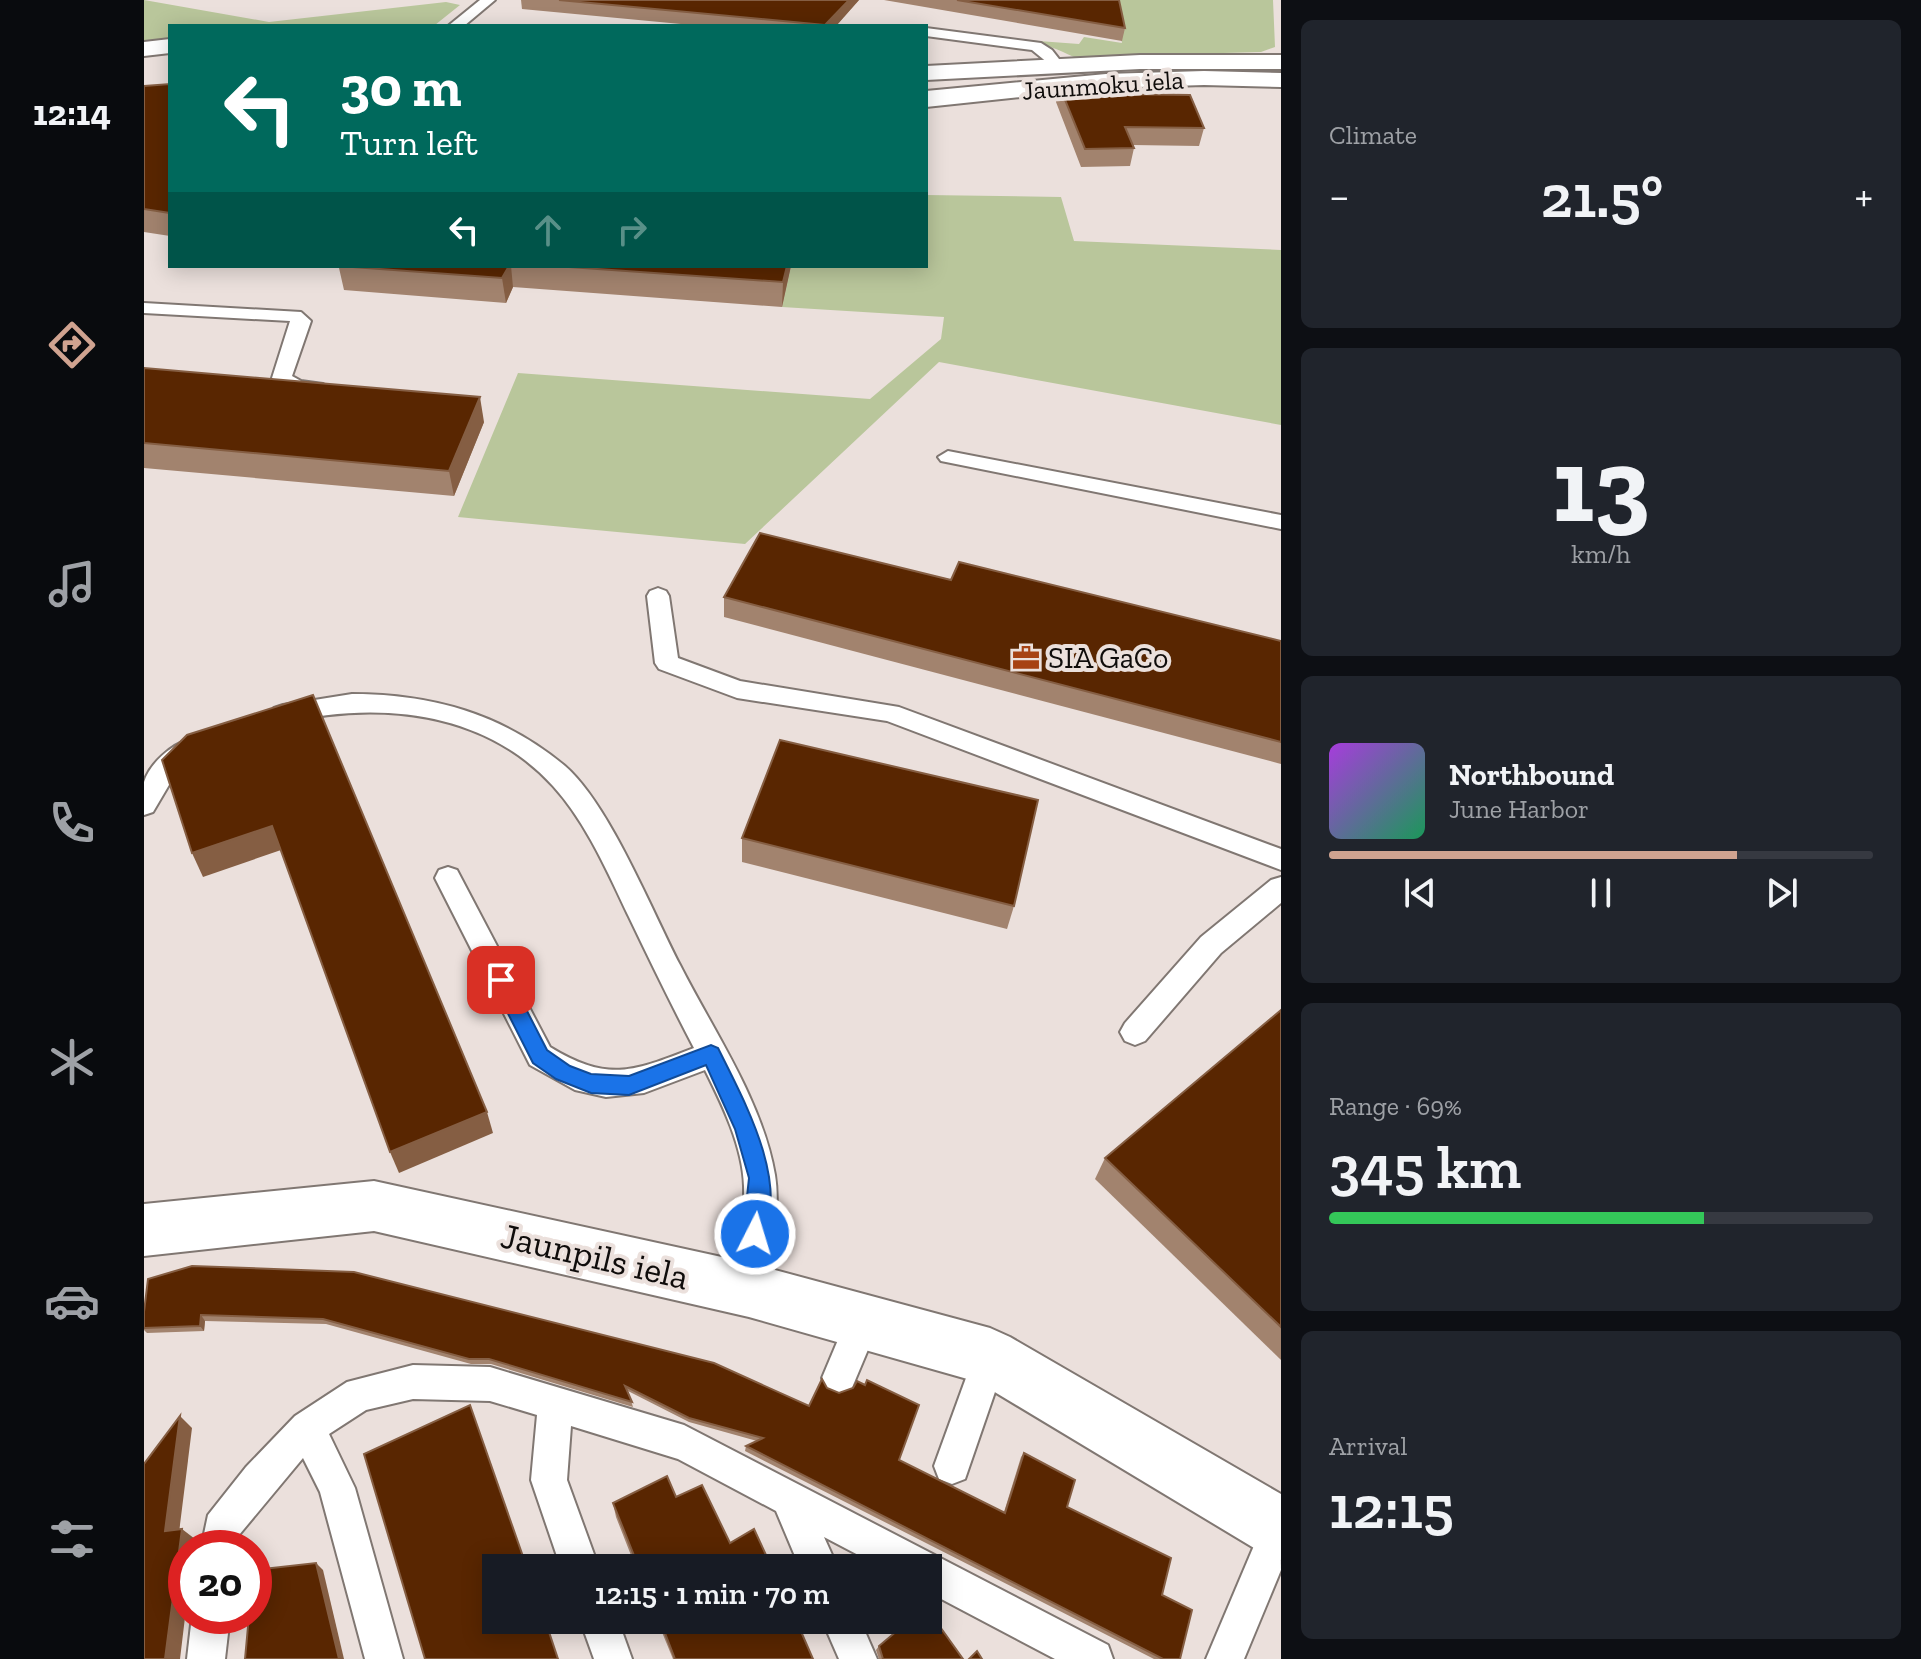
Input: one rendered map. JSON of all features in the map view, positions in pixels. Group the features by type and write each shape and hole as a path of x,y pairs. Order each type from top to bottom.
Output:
{"street":[{"path":"144,49 168,46"},
{"name":"Jaunmoku iela","path":"928,99 1100,73 1216,60 1281,62"},
{"name":"Jaunmoku iela","path":"928,73 1059,68 1100,73 1281,80"},
{"name":"Jaunpils iela","path":"144,1230 374,1206 749,1290 990,1357 1280,1529"}],"lane":[{"path":"458,24 488,0"},
{"path":"928,32 1036,46 1047,53 1059,68"},
{"path":"144,308 295,316 302,321 282,378 297,387 342,389"},
{"path":"948,457 1281,522"},
{"path":"658,596 667,663 737,689 890,713 1281,860"},
{"path":"263,720 325,705 378,702 413,705 474,719 532,752 565,782 595,826 711,1054 745,1129 760,1178 749,1290"},
{"path":"144,805 167,766 181,753 216,736"},
{"path":"448,878 540,1056 563,1073 591,1083 629,1085 711,1054"},
{"path":"1135,1032 1211,945 1281,888"},
{"path":"839,1378 863,1321"},
{"path":"952,1466 990,1357"},
{"path":"221,1530 259,1480 307,1428 359,1394 413,1382 490,1384 684,1443 895,1554"},
{"path":"555,1403 549,1480 575,1554"},
{"path":"307,1428 337,1488 384,1659"},
{"path":"789,1498 813,1554"},
{"path":"1225,1659 1280,1529"},
{"path":"942,1579 1094,1659"},
{"path":"206,1659 209,1634"},
{"path":"604,1634 613,1659"},
{"path":"847,1634 858,1659"}],"green space":[{"path":"144,0 269,22 446,2 460,5 436,24 168,24 168,38 144,41"},
{"path":"1114,0 1273,0 1275,47 1261,52 1074,57 1025,40 1079,44 1084,37 1122,43"},
{"path":"928,195 1061,197 1074,241 1281,250 1281,425 939,362 745,544 458,517 518,373 870,399 941,339 944,317 782,307 791,268 928,268"}],"building":[{"path":"559,0 849,0 826,24"},
{"path":"957,0 1119,0 1125,28"},
{"path":"168,84 168,213 144,209 144,86"},
{"path":"1059,85 1106,85 1110,94 1190,95 1204,128 1125,127 1134,148 1085,149"},
{"path":"366,268 508,268 502,278"},
{"path":"584,268 786,268 783,282"},
{"path":"144,368 480,397 449,471 144,443"},
{"path":"760,533 951,580 959,562 1281,641 1281,742 724,597"},
{"path":"313,695 487,1112 390,1152 272,826 192,853 162,760 187,735"},
{"path":"780,740 1038,800 1014,906 742,838"},
{"path":"1281,1010 1281,1327 1105,1158"},
{"path":"192,1266 354,1272 714,1363 809,1406 822,1379 827,1388 839,1393 853,1388 857,1381 865,1385 867,1380 919,1405 899,1460 1005,1513 1024,1453 1075,1480 1067,1507 1171,1558 1162,1595 1192,1610 1180,1659 1163,1659 746,1446 763,1438 689,1418 625,1386 632,1402 489,1359 469,1359 323,1319 201,1315 200,1326 144,1328 148,1279"},
{"path":"470,1405 522,1554 482,1554 482,1634 550,1634 558,1659 425,1659 364,1454"},
{"path":"180,1416 165,1531 168,1531 168,1634 165,1659 144,1659 144,1464"},
{"path":"667,1476 676,1497 702,1485 730,1543 754,1529 766,1554 633,1554 613,1503"},
{"path":"316,1563 339,1659 245,1659 247,1634 272,1634 272,1568"},
{"path":"942,1630 963,1659 883,1659 879,1646 893,1634 942,1634"},
{"path":"665,1634 802,1634 813,1659 675,1659"},
{"path":"977,1651 982,1659 969,1659"}],"place":[{"name":"SIA GaCo","path":"1026,658"}],"route":[{"path":"501,980 540,1056 563,1073 591,1083 629,1085 711,1054 745,1129 760,1178 755,1234"}]}
